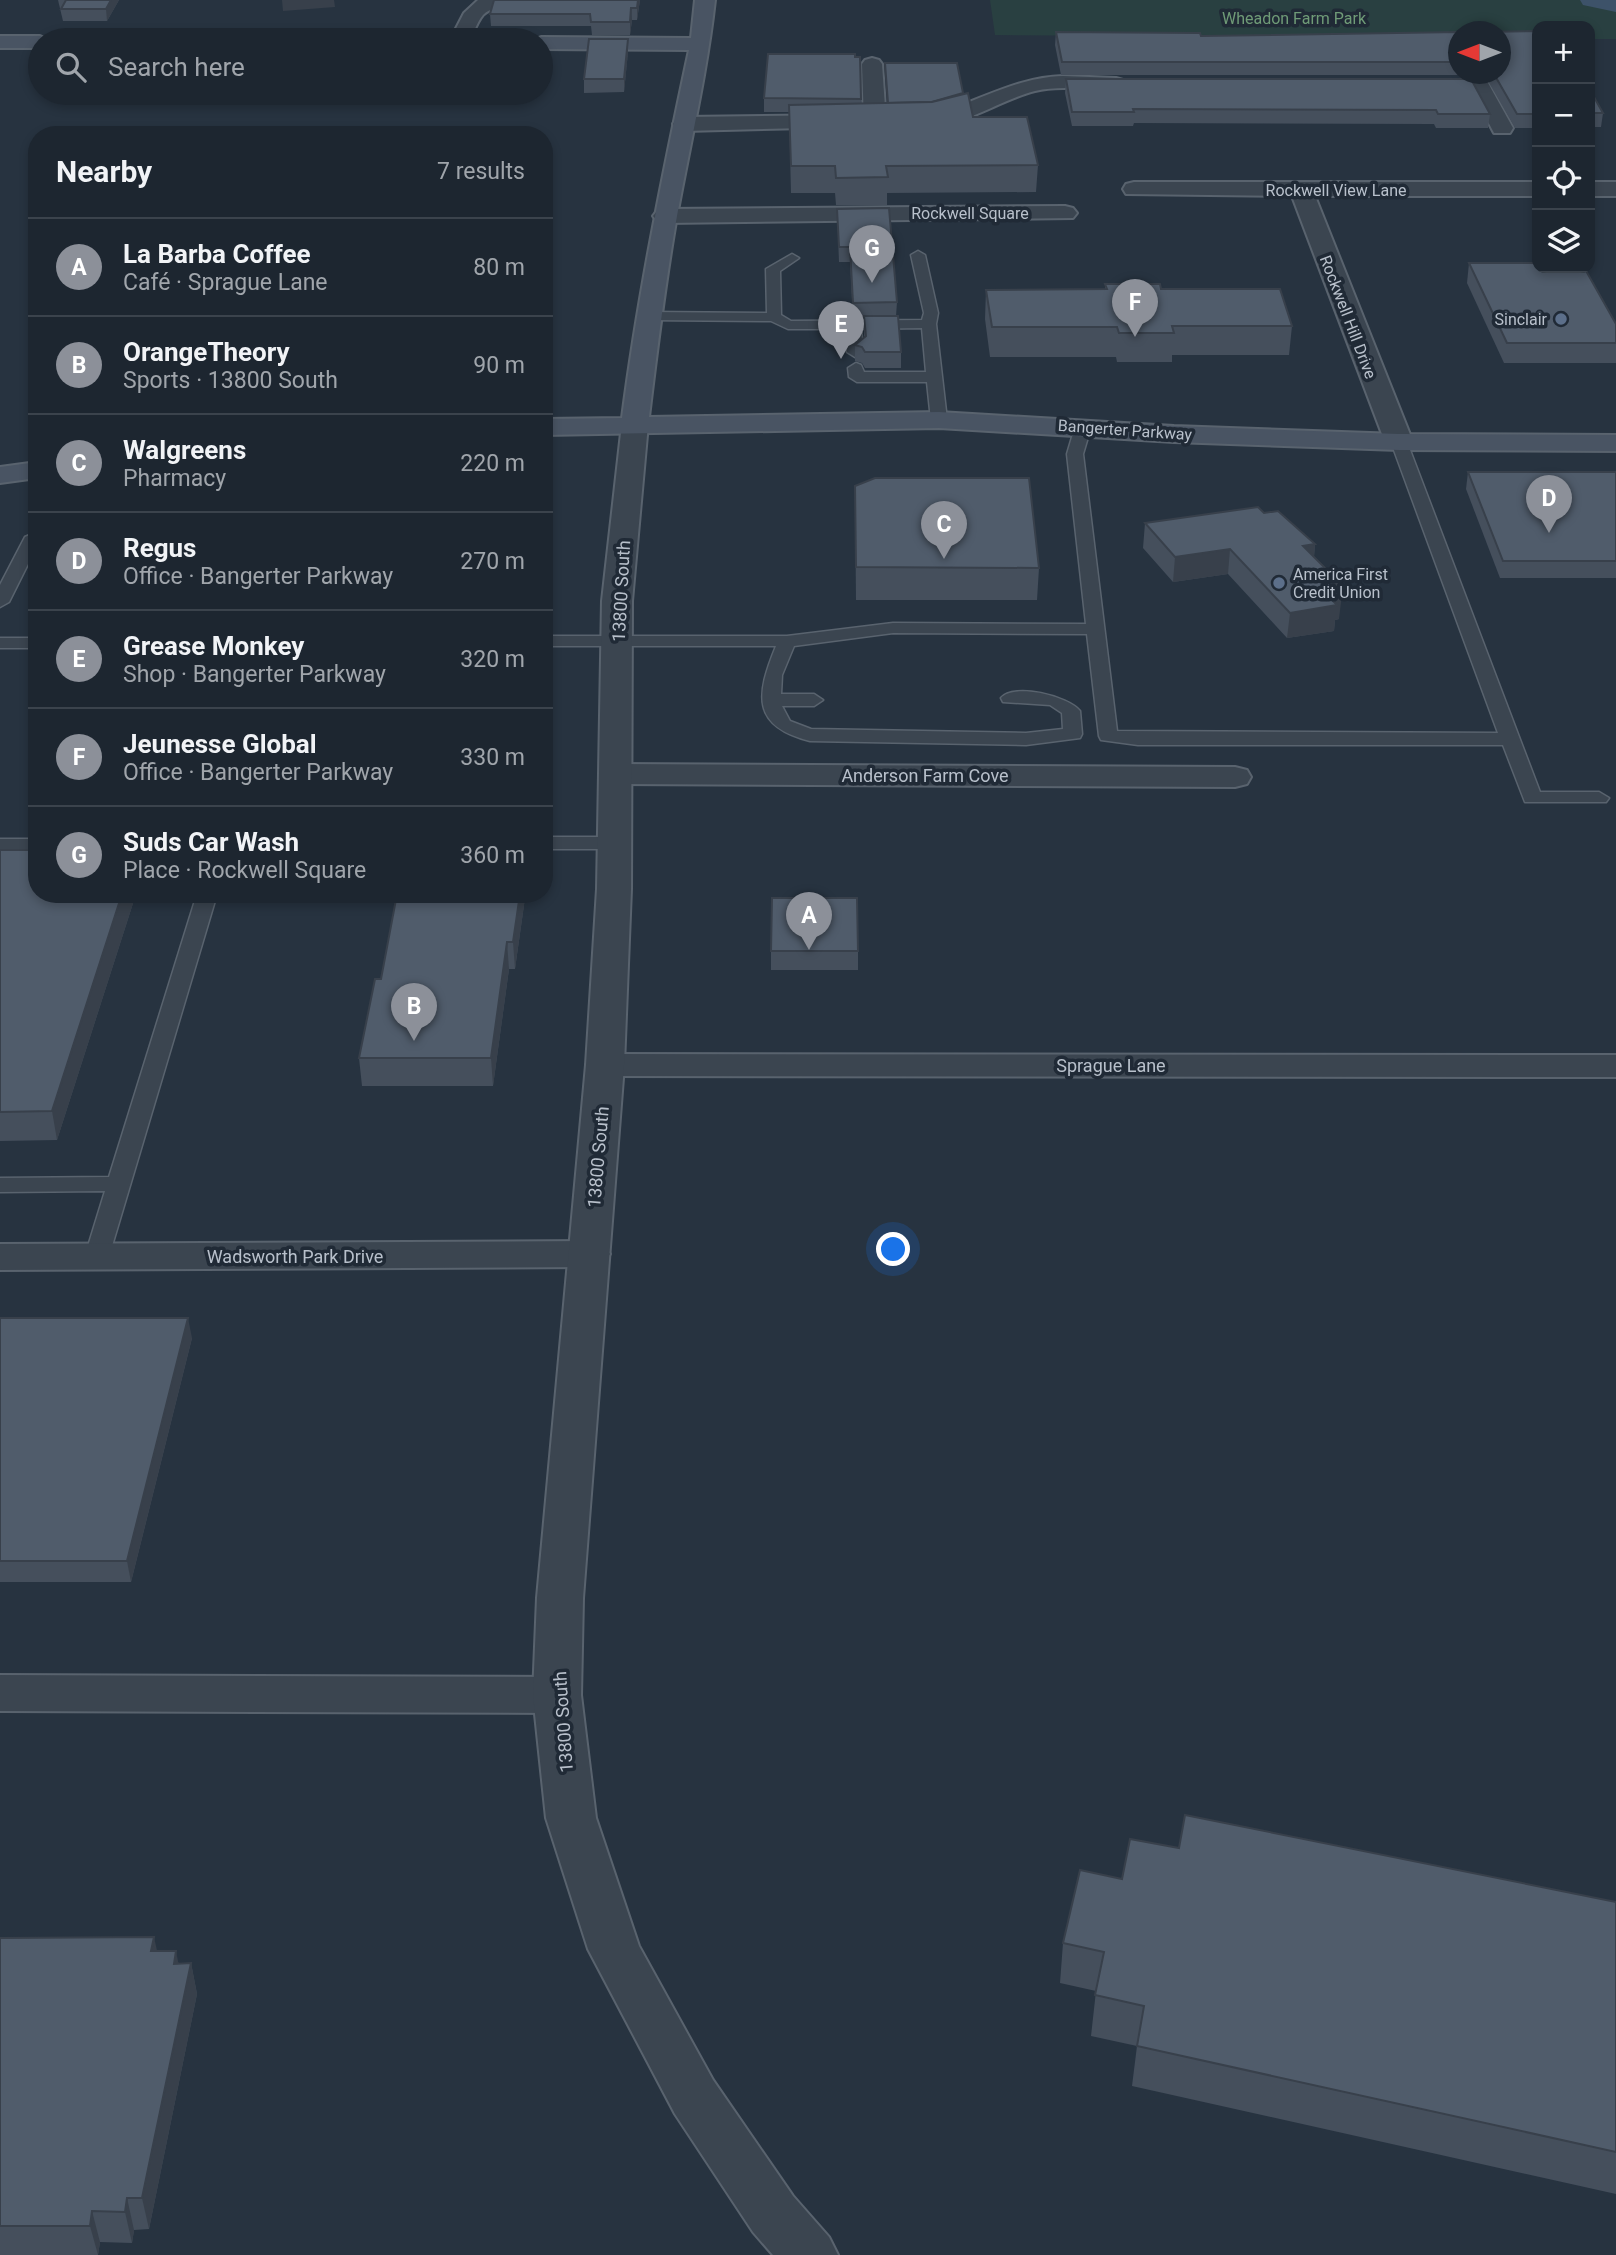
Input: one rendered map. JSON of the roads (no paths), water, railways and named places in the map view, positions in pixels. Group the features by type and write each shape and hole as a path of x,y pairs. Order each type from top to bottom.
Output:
{"main road":[{"name":"13800 South","path":"635,424 648,316 700,44 705,0"},
{"path":"0,42 28,42"},
{"path":"553,43 700,44"},
{"name":"Bangerter Parkway","path":"553,427 939,420 1083,427 1174,435 1399,442 1616,443"},
{"path":"0,475 28,471"}],"street":[{"path":"465,28 471,14 480,5 501,0 526,0"},
{"path":"872,64 889,121"},
{"path":"684,124 931,120 1035,84 1132,84"},
{"path":"1479,84 1502,128"},
{"name":"Rockwell View Lane","path":"1134,189 1532,189"},
{"path":"1595,189 1616,189"},
{"name":"Rockwell Hill Drive","path":"1301,190 1399,442"},
{"name":"Rockwell Square","path":"665,216 1065,213"},
{"name":"13800 South","path":"635,424 617,601 614,843 605,1065 560,1598 557,1695 571,1818 614,1949 694,2097 773,2214 808,2255"},
{"name":"Anderson Farm Cove","path":"615,774 1235,777"},
{"name":"Sprague Lane","path":"605,1065 1616,1066"},
{"name":"Wadsworth Park Drive","path":"0,1257 590,1254"},
{"path":"0,1693 557,1695"}],"lane":[{"path":"918,255 931,313 929,324 939,420"},
{"path":"774,317 773,269 792,258"},
{"path":"648,316 774,317 788,325 929,324"},
{"path":"853,325 856,377 934,377"},
{"path":"1083,427 1075,454 1108,736"},
{"path":"1399,442 1532,798 1599,798"},
{"path":"0,602 28,547"},
{"path":"553,641 787,641 893,628 1096,629"},
{"path":"787,641 773,674 773,714 784,729 810,735 1026,739 1073,734 1138,739 1511,739"},
{"path":"0,643 28,643"},
{"path":"1010,698 1054,699 1071,711 1073,734"},
{"path":"772,700 814,699"},
{"path":"553,843 614,843"},
{"path":"0,845 28,845"},
{"path":"97,1256 204,903"},
{"path":"0,1185 119,1184"}],"waterway":[{"path":"1592,0 1616,5"}],"place":[{"name":"Suds Car Wash","path":"872,283"},
{"name":"Sinclair","path":"1561,319"},
{"name":"Jeunesse Global","path":"1135,337"},
{"name":"Grease Monkey","path":"841,359"},
{"name":"Regus","path":"1549,533"},
{"name":"Walgreens","path":"944,559"},
{"name":"America First Credit Union","path":"1279,583"},
{"name":"La Barba Coffee","path":"809,950"},
{"name":"OrangeTheory","path":"414,1041"}],"park label":[{"name":"Wheadon Farm Park","path":"1294,18"}]}
